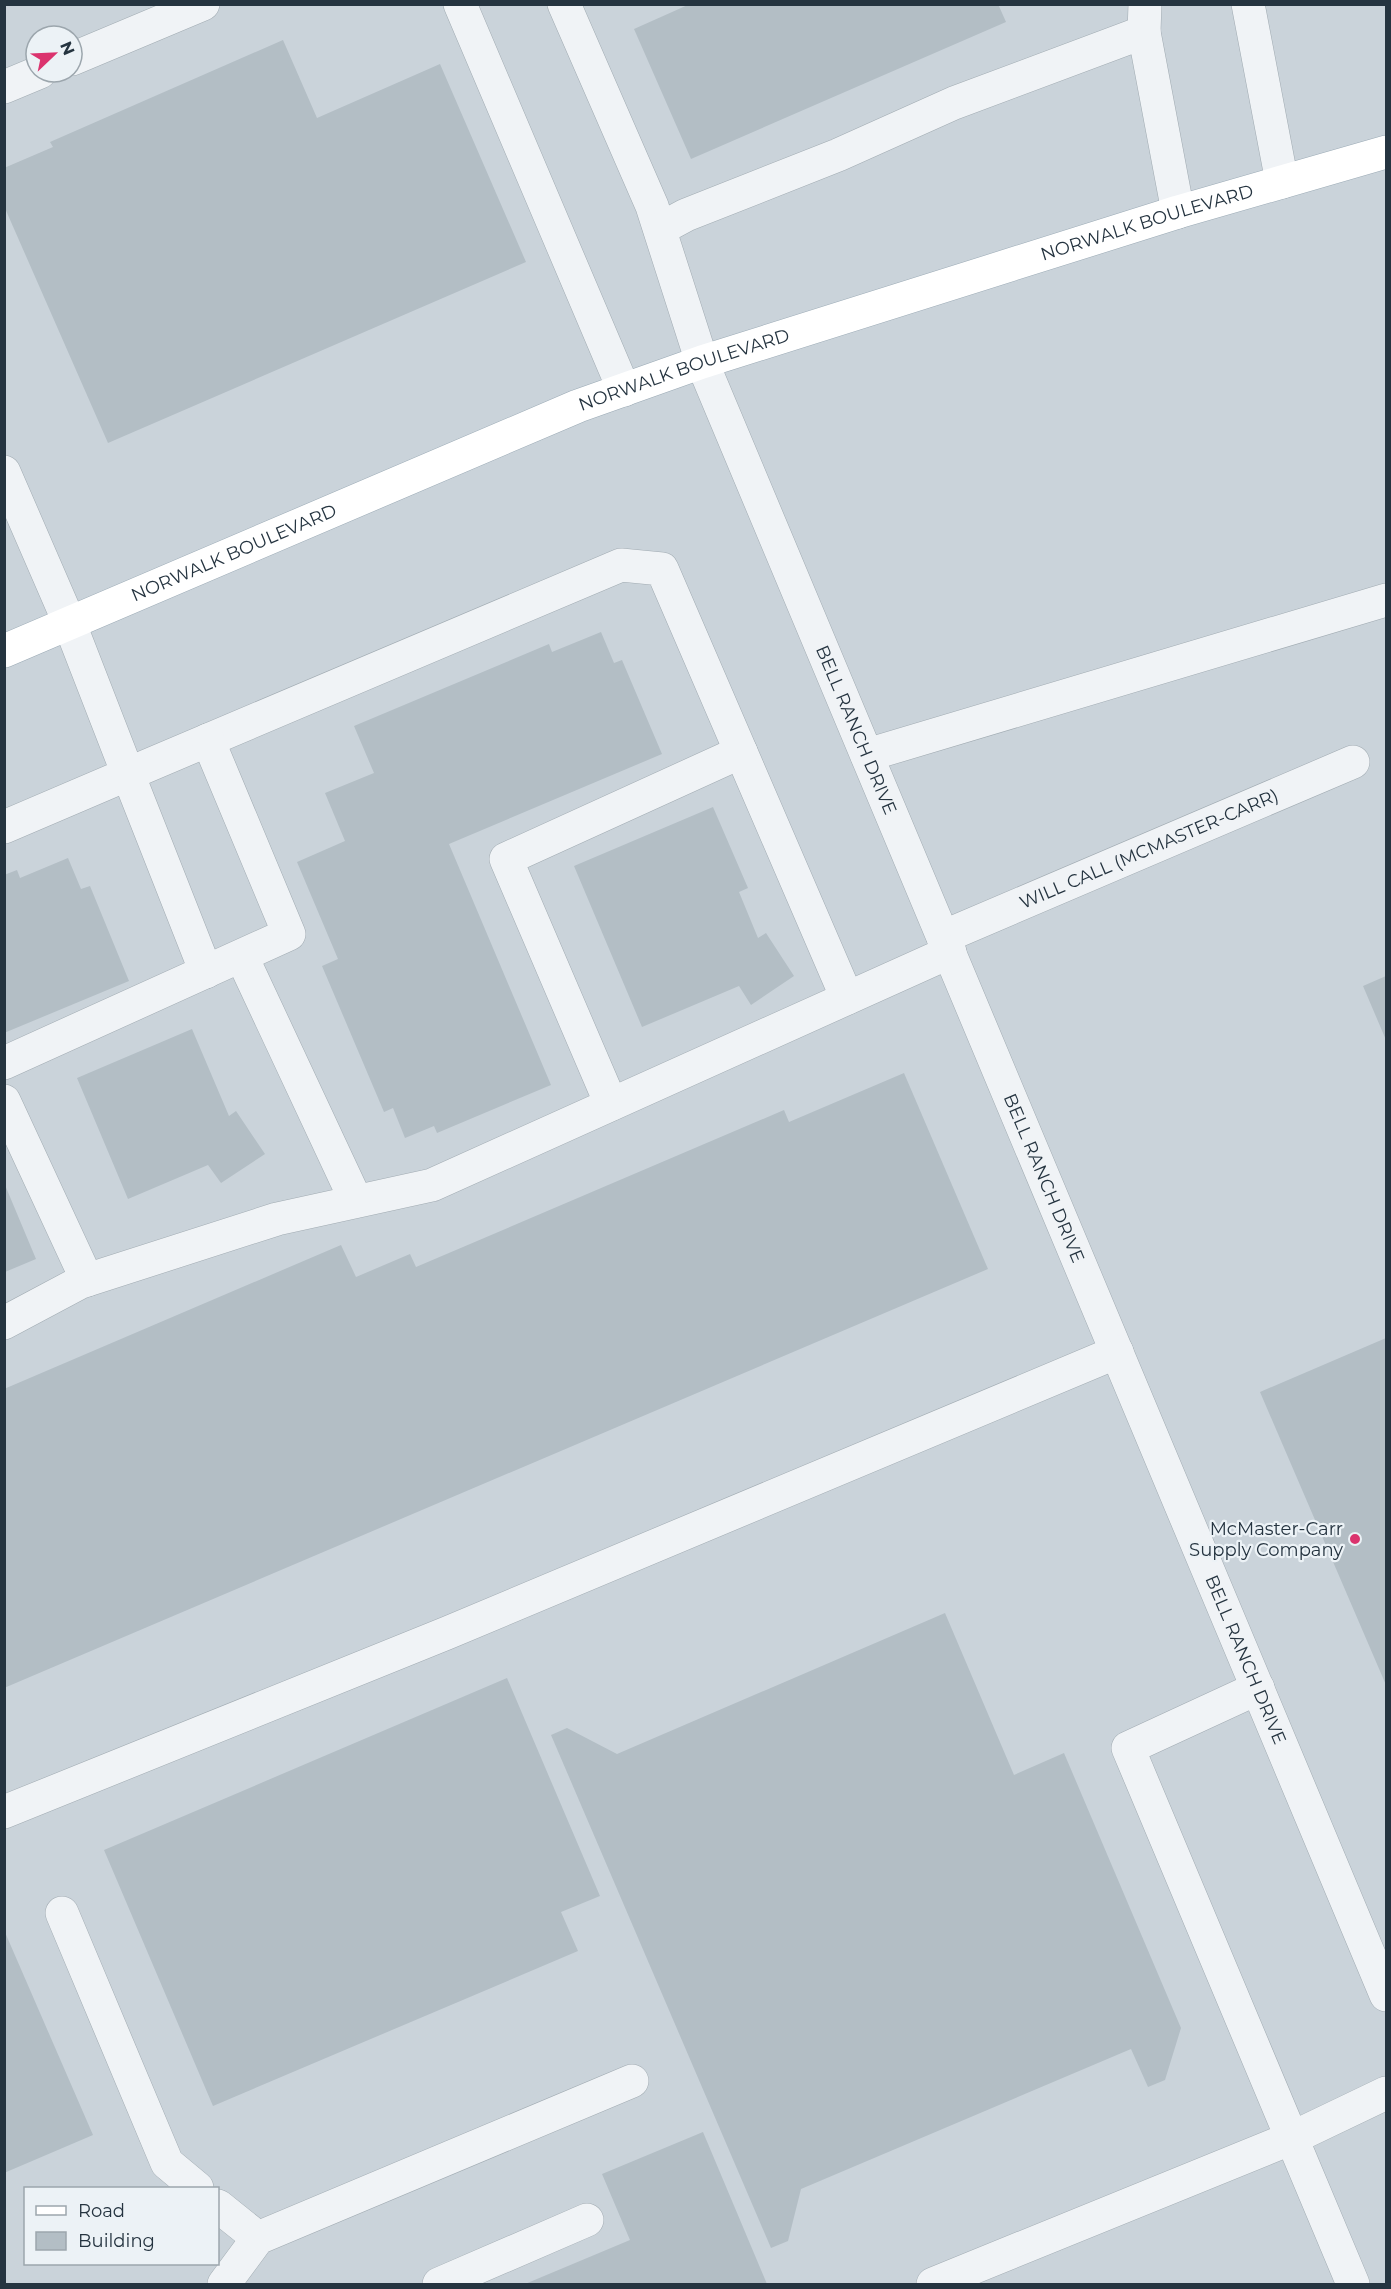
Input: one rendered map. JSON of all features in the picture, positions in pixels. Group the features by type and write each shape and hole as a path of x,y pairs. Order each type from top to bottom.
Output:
{"main road":[{"name":"NORWALK BOULEVARD","path":"4,651 567,410 702,362 1179,212 1386,152"}],"street":[{"path":"84,54 203,4"},
{"path":"459,4 624,390"},
{"name":"BELL RANCH DRIVE","path":"564,4 660,229 702,362 1386,1995"},
{"path":"1248,4 1282,182"},
{"path":"660,229 686,215 838,155 1145,18 1179,212"},
{"path":"4,87 24,79"},
{"path":"4,472 69,622 206,972"},
{"path":"4,827 621,565 662,569 847,998"},
{"path":"867,755 1386,600"},
{"path":"4,1063 289,934 208,740"},
{"path":"611,1104 506,859 741,752"},
{"name":"WILL CALL (MCMASTER-CARR)","path":"4,1323 87,1281 277,1219 432,1185 847,998 946,944 1353,762"},
{"path":"242,957 356,1201"},
{"path":"4,1101 87,1281"},
{"path":"4,1812 447,1633 1117,1352"},
{"path":"1258,1688 1128,1748 1353,2284"},
{"path":"62,1913 167,2163 196,2187"},
{"path":"224,2284 258,2238 632,2080"},
{"path":"933,2284 1292,2138 1386,2093"},
{"path":"219,2207 258,2238"},
{"path":"439,2284 587,2220"}],"shaded area":[{"path":"5,5 1386,5 1386,2284 5,2284"}],"building":[{"path":"690,4 998,4 1006,22 691,159 634,29"},
{"path":"283,40 317,118 440,64 526,262 108,443 4,206 4,168 53,147 50,142"},
{"path":"601,632 614,663 622,660 662,754 449,844 551,1085 437,1133 434,1126 405,1138 393,1108 384,1112 322,966 338,959 297,862 345,841 325,793 374,773 354,726 549,644 552,652"},
{"path":"713,807 748,888 739,892 758,938 766,933 794,976 751,1005 739,986 642,1027 574,866"},
{"path":"68,858 81,889 90,886 129,981 4,1033 4,875 17,870 20,878"},
{"path":"1386,976 1386,1040 1363,986"},
{"path":"192,1029 229,1116 236,1111 265,1154 221,1183 208,1165 128,1199 77,1078"},
{"path":"904,1073 988,1269 4,1688 4,1389 341,1245 356,1277 410,1254 416,1267 784,1110 789,1122"},
{"path":"5,1185 36,1259 5,1272"},
{"name":"McMaster-Carr Supply Company","path":"1386,1338 1386,1685 1260,1392"},
{"path":"945,1613 1014,1775 1064,1753 1181,2028 1165,2080 1148,2087 1131,2049 801,2189 788,2241 771,2248 551,1735 567,1728 617,1754"},
{"path":"507,1678 600,1896 561,1912 578,1951 213,2106 104,1850"},
{"path":"4,1930 93,2135 4,2173"},
{"path":"703,2132 767,2284 525,2284 630,2240 602,2174"}],"place":[{"name":"McMaster-Carr Supply Company","path":"1355,1539"}]}
